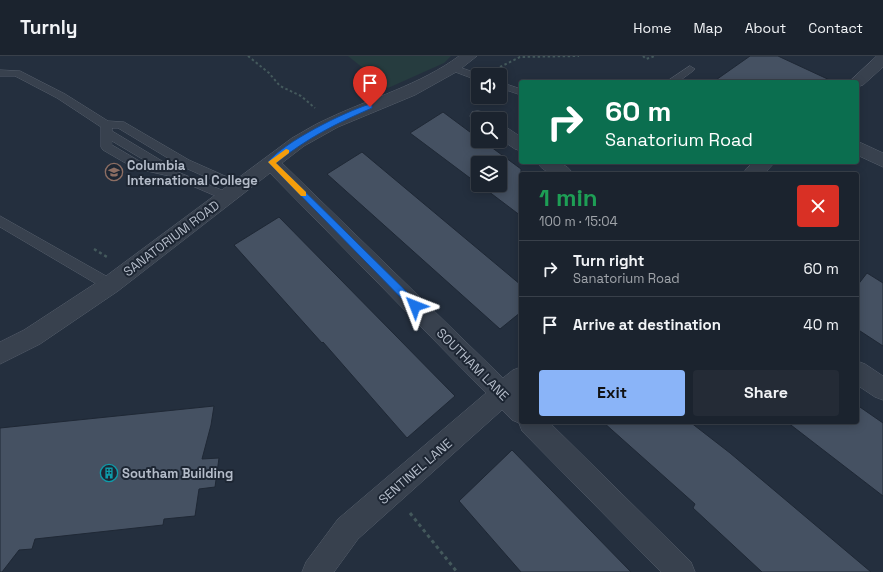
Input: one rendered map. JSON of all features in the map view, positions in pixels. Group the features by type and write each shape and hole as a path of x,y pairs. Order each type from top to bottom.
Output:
{"street":[{"name":"SANATORIUM ROAD","path":"0,354 32,337 110,285 298,142 332,123 409,91 453,68 469,56"},
{"path":"859,80 883,59"},
{"path":"507,136 519,144"},
{"path":"859,148 883,161"},
{"name":"SOUTHAM LANE","path":"271,162 512,386 519,406"},
{"path":"549,164 561,172"},
{"path":"754,172 764,164"},
{"path":"859,373 883,389"},
{"name":"SENTINEL LANE","path":"316,572 348,529 512,386"},
{"path":"533,424 681,572"}],"lane":[{"path":"453,68 471,74"},
{"path":"674,80 690,69"},
{"path":"0,73 17,73 61,96 106,129"},
{"path":"507,87 519,91"},
{"path":"106,129 120,124 232,192"},
{"path":"106,129 107,147 138,165 172,173 232,192"},
{"path":"0,221 110,285"}],"path":[{"path":"248,56 269,73 280,86 301,96 332,123"},
{"path":"498,68 520,57 579,56"},
{"path":"642,56 646,59 655,56"},
{"path":"393,491 457,572"}],"green space":[{"path":"348,56 451,56 444,63 388,88"}],"building":[{"path":"750,56 778,56 830,80 716,80"},
{"path":"443,112 471,133 471,148 492,148 503,156 471,156 471,179 410,133"},
{"path":"362,152 519,283 519,314 500,329 327,174"},
{"path":"507,159 521,169 521,172 519,172 519,214 489,192 507,192"},
{"path":"279,217 455,396 407,438 323,342 322,343 234,245"},
{"path":"867,273 883,283 883,346 859,330 859,283"},
{"name":"Southam Building","path":"214,406 211,425 202,459 219,458 215,487 199,489 195,516 164,519 163,525 35,539 32,549 19,550 2,572 0,572 0,428"},
{"path":"859,406 883,423 883,496 790,424 859,424"},
{"path":"605,424 693,424 730,453 871,572 762,572 693,508 695,504"},
{"path":"512,450 631,572 521,572 459,501"}],"slow traffic":[{"path":"286,151 271,162 303,194"}],"place":[{"name":"Columbia International College","path":"114,172"},
{"name":"Southam Building","path":"109,473"}],"route":[{"path":"370,107 315,132 298,142 271,162 415,306"}]}
